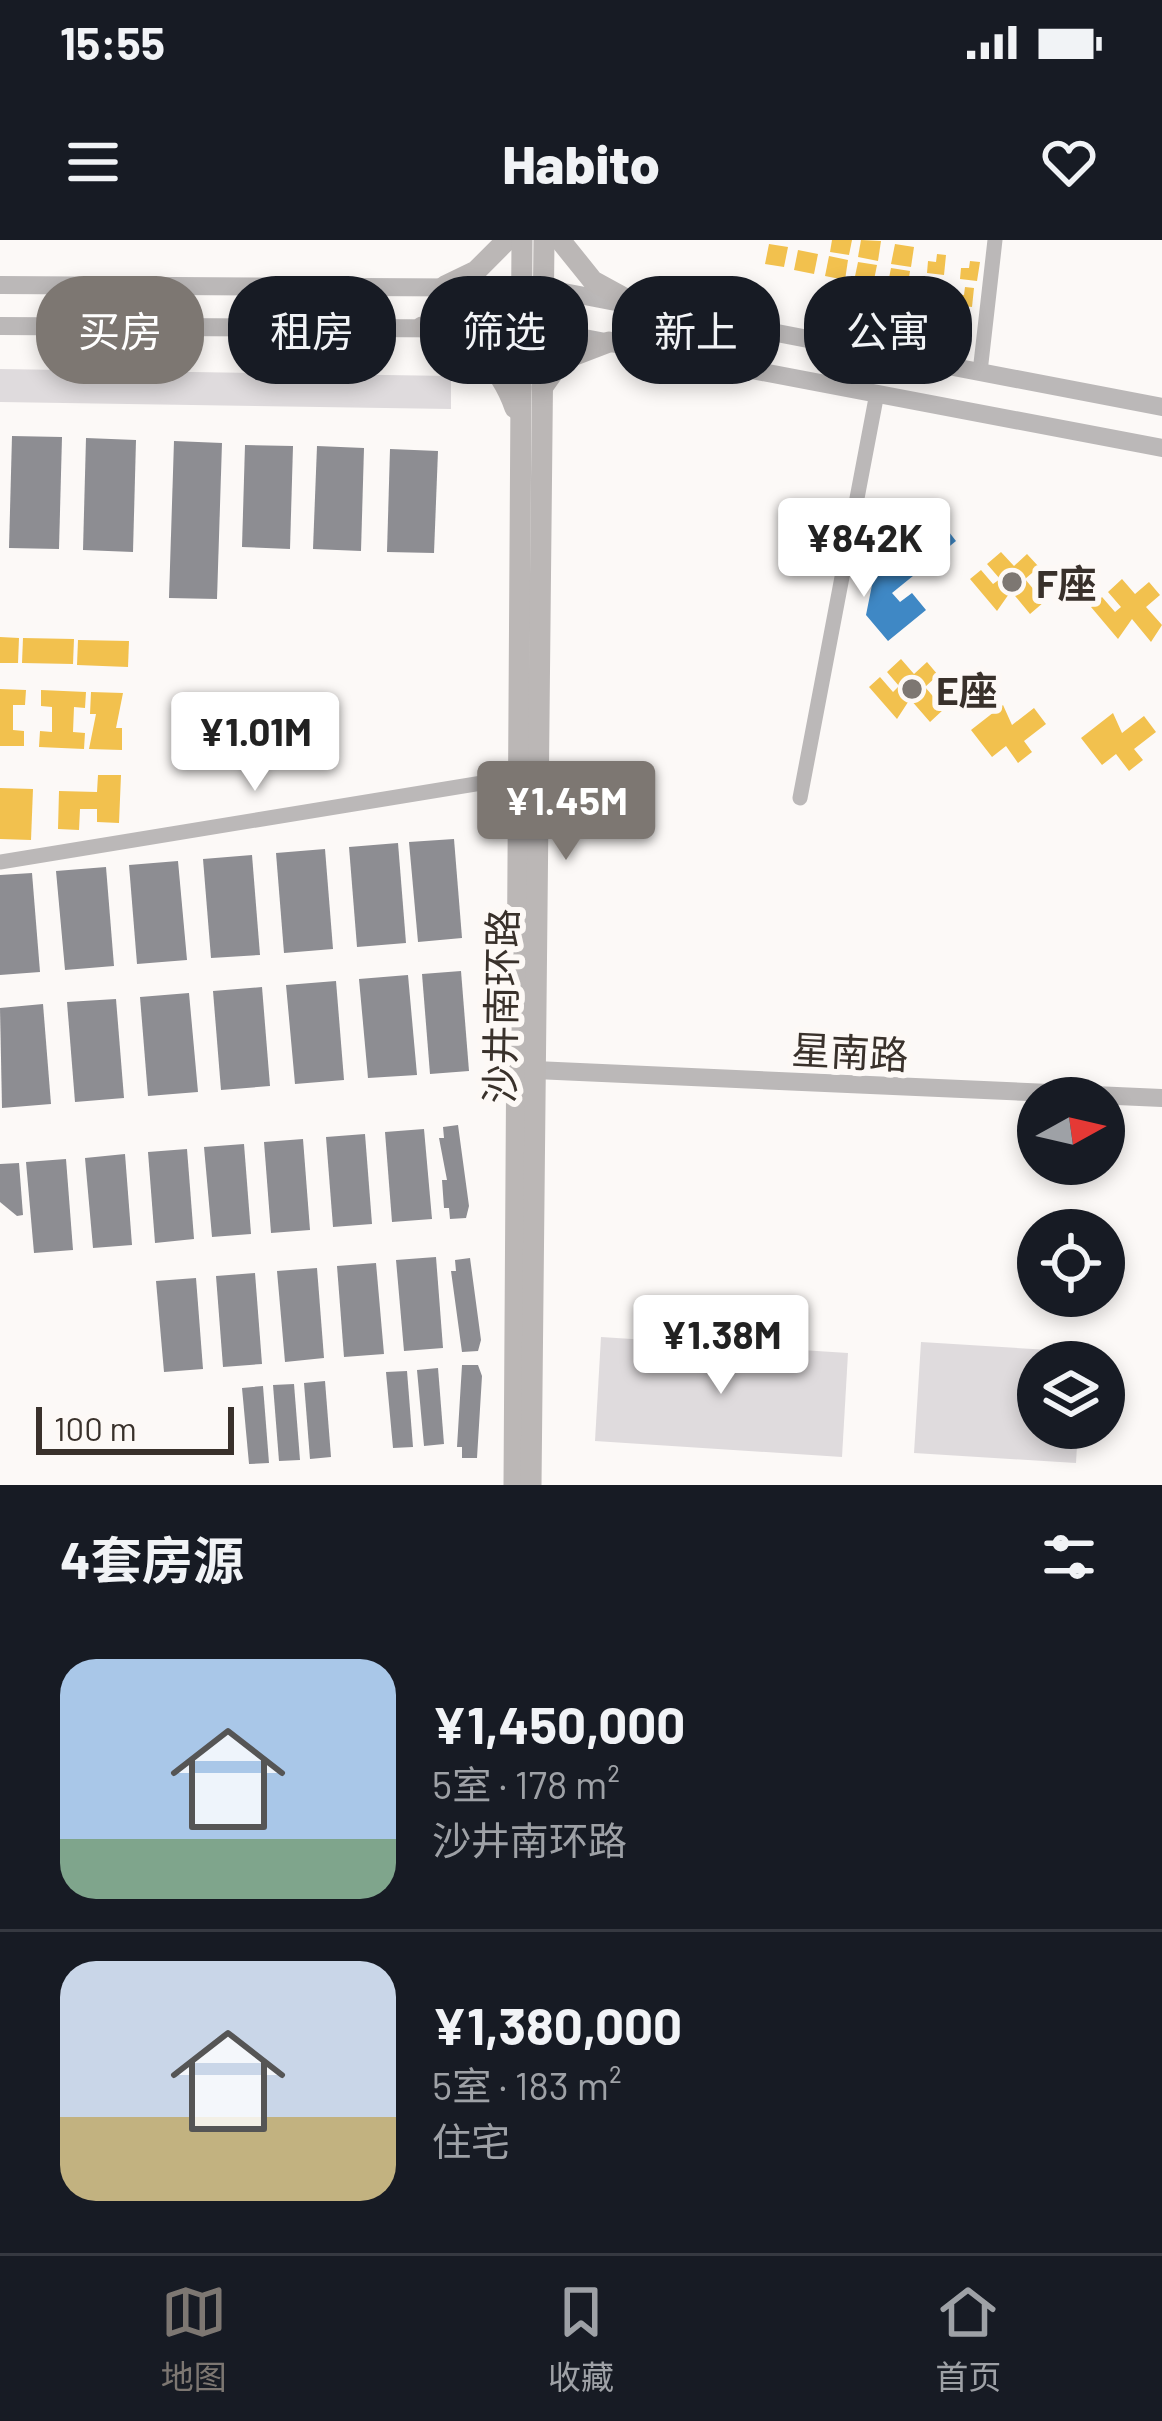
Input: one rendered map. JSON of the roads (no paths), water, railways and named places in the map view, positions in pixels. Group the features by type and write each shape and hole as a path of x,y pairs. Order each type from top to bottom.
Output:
{"main road":[{"path":"466,276 507,240"},
{"name":"沙井南环路","path":"522,240 530,276"},
{"name":"沙井南环路","path":"535,276 544,240"},
{"path":"560,240 585,274 612,290"},
{"path":"542,388 562,360 609,342"},
{"path":"505,384 520,428"},
{"name":"沙井南环路","path":"514,1485 520,428 525,384"},
{"name":"沙井南环路","path":"531,1485 541,384"}],"street":[{"path":"980,372 995,240"},
{"path":"0,285 420,286"},
{"path":"0,326 420,327"},
{"path":"780,333 1162,407"},
{"path":"588,338 1162,448"},
{"path":"800,798 877,393"},
{"path":"0,862 518,777"},
{"name":"星南路","path":"535,1070 1162,1098"}],"place":[{"name":"F座","path":"1012,582"},
{"name":"E座","path":"912,689"}]}
